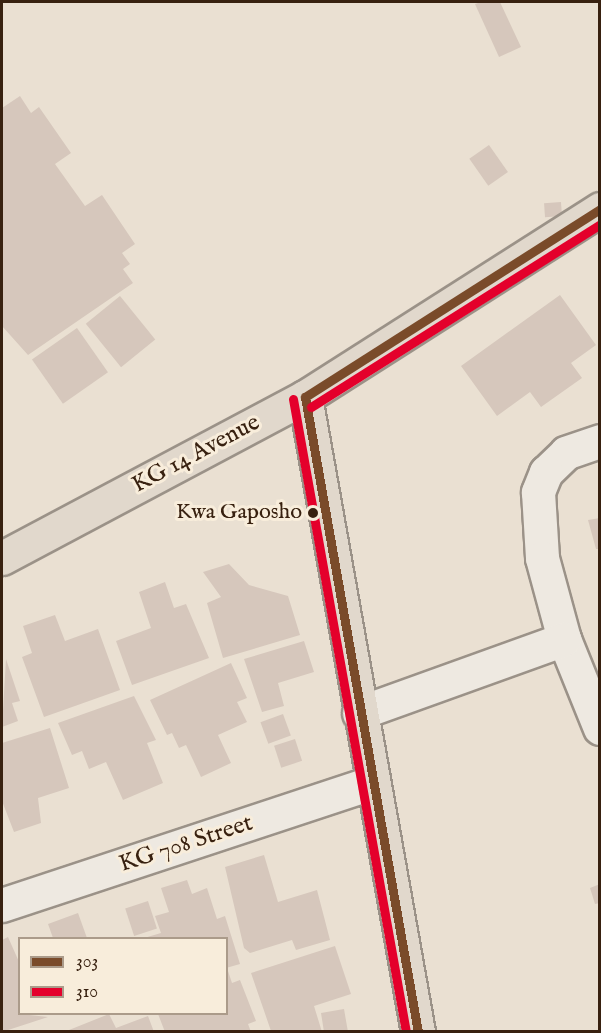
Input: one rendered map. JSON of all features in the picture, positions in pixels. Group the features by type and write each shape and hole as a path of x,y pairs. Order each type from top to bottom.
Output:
{"main road":[{"name":"KG 14 Avenue","path":"2,558 305,397 600,209"},
{"path":"305,397 370,783 418,1032"}],"street":[{"path":"600,441 566,453 546,472 538,492 542,558 564,639 600,728"},
{"path":"359,713 564,639"},
{"name":"KG 708 Street","path":"2,905 370,783"}],"building":[{"path":"500,2 521,47 499,57 475,4"},
{"path":"20,96 31,113 39,107 71,153 55,164 85,206 102,195 135,244 122,253 130,264 123,269 133,283 28,355 2,326 2,108"},
{"path":"489,145 508,172 488,186 469,159"},
{"path":"561,202 562,216 545,217 544,203"},
{"path":"560,295 596,345 571,363 582,378 541,407 530,392 497,416 461,366"},
{"path":"120,296 155,340 121,367 86,324"},
{"path":"77,328 108,372 63,404 32,360"},
{"path":"600,518 600,549 596,549 588,520"},
{"path":"229,564 249,585 288,596 300,635 223,658 207,603 221,597 203,572"},
{"path":"165,582 174,608 186,604 209,658 132,685 116,641 151,628 139,592"},
{"path":"55,615 65,641 98,629 120,690 44,717 22,657 32,653 23,626"},
{"path":"304,641 314,672 278,683 284,706 262,712 244,659"},
{"path":"6,659 20,701 12,703 18,721 2,727"},
{"path":"231,663 247,698 237,702 247,722 218,735 231,763 201,777 186,745 179,748 172,733 167,735 150,700"},
{"path":"134,696 156,740 147,743 163,783 123,800 106,762 89,769 82,751 72,755 58,723"},
{"path":"283,714 291,736 268,744 260,722"},
{"path":"50,728 69,788 38,798 41,823 14,832 2,801 2,743"},
{"path":"295,739 302,761 281,768 274,746"},
{"path":"264,855 278,902 317,890 330,940 296,950 292,940 250,953 244,948 225,867"},
{"path":"187,880 192,894 207,888 217,919 225,916 240,964 228,967 228,937 147,937 161,933 155,916 169,912 161,888"},
{"path":"600,884 600,903 595,904 590,888"},
{"path":"148,901 157,929 134,936 125,908"},
{"path":"78,913 87,937 53,937 48,924"},
{"path":"8,937 18,960 18,1015 48,1017 2,1032 2,940"},
{"path":"335,946 351,994 314,1006 322,1032 271,1031 251,973"},
{"path":"228,971 232,983 240,980 256,1021 248,1024 251,1032 165,1032 158,1015 228,1015"},
{"path":"344,1009 348,1032 324,1032 321,1013"},
{"path":"110,1015 116,1028 148,1016 154,1032 64,1032"}],"transit line":[{"name":"303","path":"305,397 600,209"},
{"name":"310","path":"311,407 600,224"},
{"name":"303","path":"305,397 418,1032"},
{"name":"310","path":"293,399 406,1032"}],"place":[{"name":"Kwa Gaposho","path":"313,513"}]}
